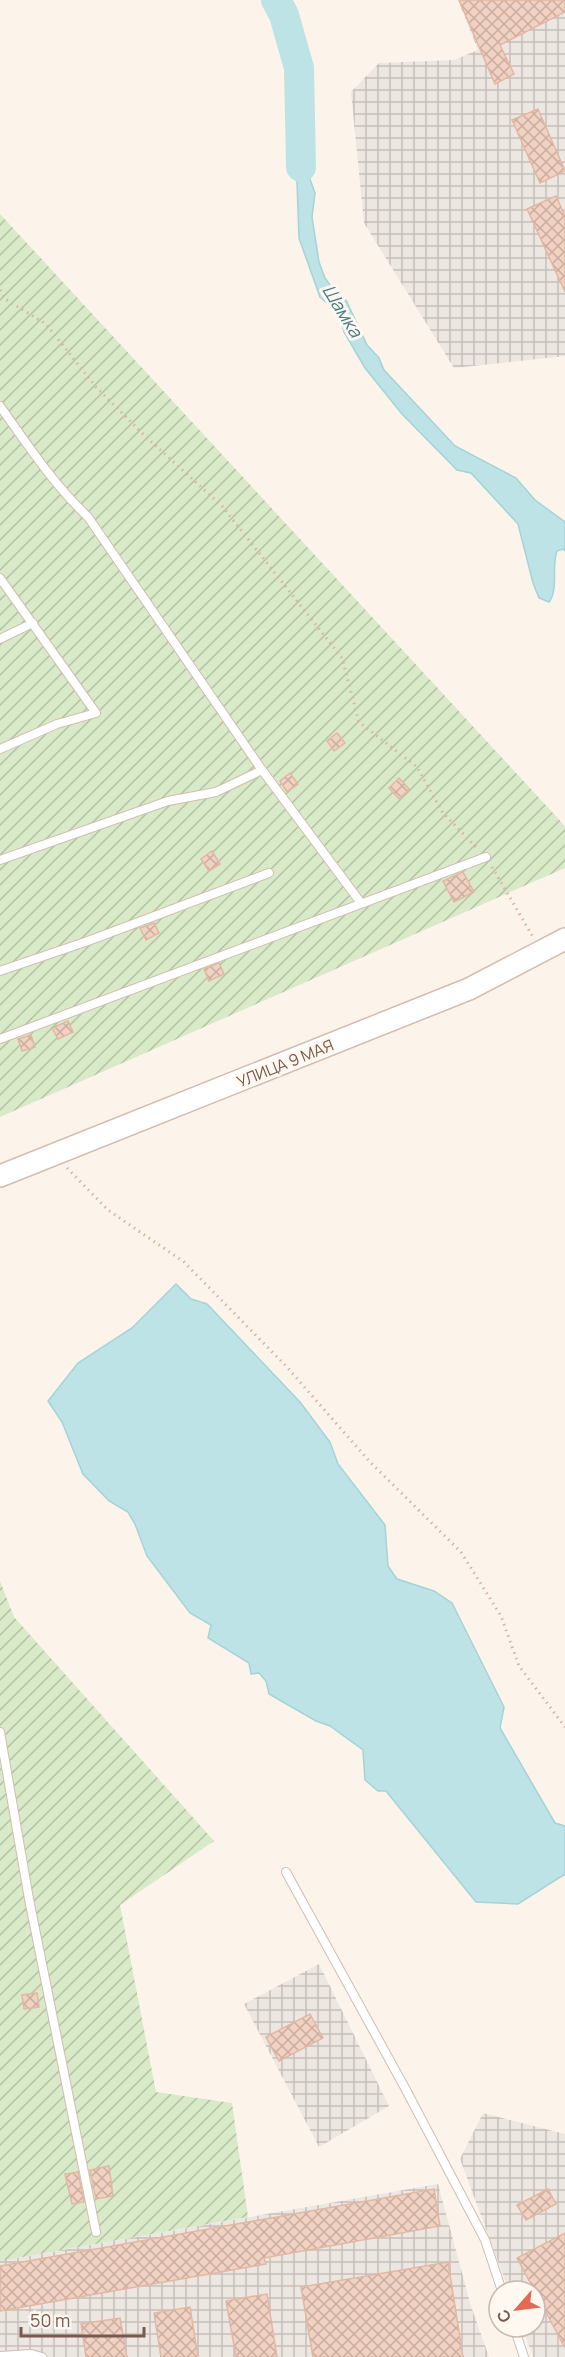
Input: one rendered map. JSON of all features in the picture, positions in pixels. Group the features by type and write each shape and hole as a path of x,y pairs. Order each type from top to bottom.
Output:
{"main road":[{"name":"УЛИЦА 9 МАЯ","path":"0,1176 469,989 565,939"}],"lane":[{"path":"0,406 68,496 88,517 262,770 361,903"},
{"path":"0,578 96,712 57,724 0,749"},
{"path":"0,639 33,623"},
{"path":"0,860 168,801 216,792 262,770"},
{"path":"0,1039 486,857"},
{"path":"0,971 88,941 269,873"},
{"path":"0,1732 29,1899 96,2232"},
{"path":"286,1872 405,2088 485,2240 498,2279"},
{"path":"518,2339 524,2357"},
{"path":"0,2356 31,2354 42,2357"}],"path":[{"path":"0,290 5,299 46,324 96,387 145,436 222,506 342,658 359,722 417,767 443,813 486,857 542,951"},
{"path":"54,1155 108,1210 184,1262 286,1366 370,1462 461,1552 501,1616 519,1666 565,1727"}],"shaded area":[{"path":"458,0 565,0 565,356 454,368 364,223 351,92 379,63 454,60 478,50"},
{"path":"319,1964 389,2106 319,2147 244,2004"},
{"path":"483,2113 565,2134 565,2357 533,2357 526,2339 547,2339 547,2279 505,2279 460,2159"},
{"path":"438,2184 471,2306 489,2357 0,2357 0,2261"}],"green space":[{"path":"0,214 565,826 565,868 0,1117"},
{"path":"0,1581 14,1617 214,1841 120,1905 156,2092 232,2103 248,2217 0,2261"}],"water":[{"path":"295,126 305,130 309,142 310,179 315,193 312,217 319,262 325,278 335,292 346,300 367,345 379,358 384,370 455,446 516,478 535,500 565,522 565,551 563,549 557,551 555,557 554,591 549,602 539,598 533,583 518,524 471,473 457,470 402,414 365,368 344,332 338,312 320,297 299,238 297,182 293,159 296,143"},
{"path":"176,1284 191,1299 207,1304 300,1402 330,1442 338,1464 385,1525 388,1566 397,1579 434,1591 452,1603 504,1707 500,1728 555,1823 565,1826 565,1874 518,1904 476,1902 386,1791 378,1791 365,1780 363,1750 330,1726 316,1721 269,1694 266,1681 259,1673 251,1674 249,1663 208,1638 211,1625 190,1613 147,1556 128,1512 109,1501 83,1474 62,1422 48,1401 78,1363 132,1328"}],"building":[{"path":"459,0 565,0 565,12 500,45 514,74 495,84"},
{"path":"538,109 565,171 540,183 512,120"},
{"path":"556,196 565,216 565,292 527,209"},
{"path":"337,733 345,743 334,751 327,741"},
{"path":"290,773 298,784 287,792 280,781"},
{"path":"399,778 409,789 399,799 389,788"},
{"path":"212,851 220,864 209,871 201,859"},
{"path":"463,872 474,892 454,902 443,881"},
{"path":"154,923 159,933 146,940 140,928"},
{"path":"219,963 224,974 209,981 204,969"},
{"path":"68,1021 73,1032 58,1039 52,1028"},
{"path":"31,1035 35,1047 22,1051 18,1039"},
{"path":"37,1993 39,2007 24,2009 22,1995"},
{"path":"310,2014 323,2038 279,2061 266,2037"},
{"path":"109,2166 113,2196 96,2199 90,2170"},
{"path":"78,2172 84,2202 72,2204 65,2174"},
{"path":"434,2189 440,2226 264,2258 266,2264 0,2311 0,2266"},
{"path":"548,2189 556,2204 526,2220 517,2205"},
{"path":"565,2233 565,2348 547,2314 547,2279 528,2279 517,2258"},
{"path":"448,2262 463,2357 313,2357 301,2287"},
{"path":"267,2294 277,2357 236,2357 226,2301"},
{"path":"190,2307 198,2357 161,2357 154,2313"},
{"path":"120,2318 127,2357 86,2357 81,2324"}],"waterway":[{"name":"Шамка","path":"276,0 284,15 299,68 301,167"}]}
